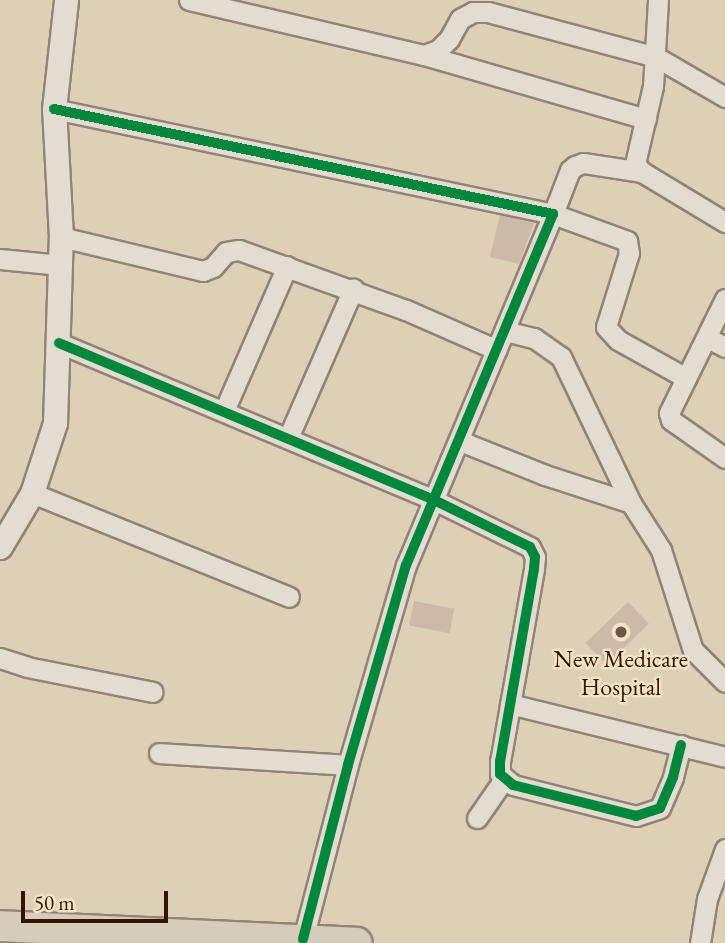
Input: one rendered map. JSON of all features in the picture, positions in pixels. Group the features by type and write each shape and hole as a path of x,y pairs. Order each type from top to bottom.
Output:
{"main road":[{"path":"0,926 357,943"}],"street":[{"path":"0,547 32,493 55,423 61,237 54,108 66,0"},
{"path":"190,0 230,5 424,55 646,119"},
{"path":"658,0 656,57 646,119 635,164 642,172 725,222"},
{"path":"424,55 438,50 449,39 460,19 473,12 488,12 656,57 725,97"},
{"path":"54,108 554,214 627,241 629,253 606,327 618,340 686,378"},
{"path":"303,939 348,765 406,565 498,350 570,170 583,163 642,172"},
{"path":"61,237 203,271 213,267 219,258 232,249 353,289 498,350"},
{"path":"0,259 61,264"},
{"path":"224,411 287,266"},
{"path":"288,438 353,289"},
{"path":"725,299 716,342 686,378 671,407 671,420 725,458"},
{"path":"505,331 534,338 561,357 631,503 661,550 693,650 725,681"},
{"path":"59,343 434,500 520,540 535,557 500,761 500,774 513,785 636,816 660,808 673,778 681,745"},
{"path":"460,441 545,475 631,503"},
{"path":"32,493 289,597"},
{"path":"0,657 27,667 153,692"},
{"path":"510,704 725,757"},
{"path":"159,753 348,765"},
{"path":"477,818 504,779"},
{"path":"700,943 707,899 725,849"}],"building":[{"path":"500,215 534,223 519,264 490,257"},
{"path":"414,601 454,609 449,633 409,626"},
{"path":"628,602 649,624 606,665 586,643"}],"cycle path":[{"path":"54,109 553,214 406,565 348,765 303,939"},
{"path":"59,343 434,500 530,547 535,557 534,569 500,761 500,774 513,785 636,816 660,808 673,777 681,745"}],"place":[{"name":"New Medicare Hospital","path":"621,632"}]}
